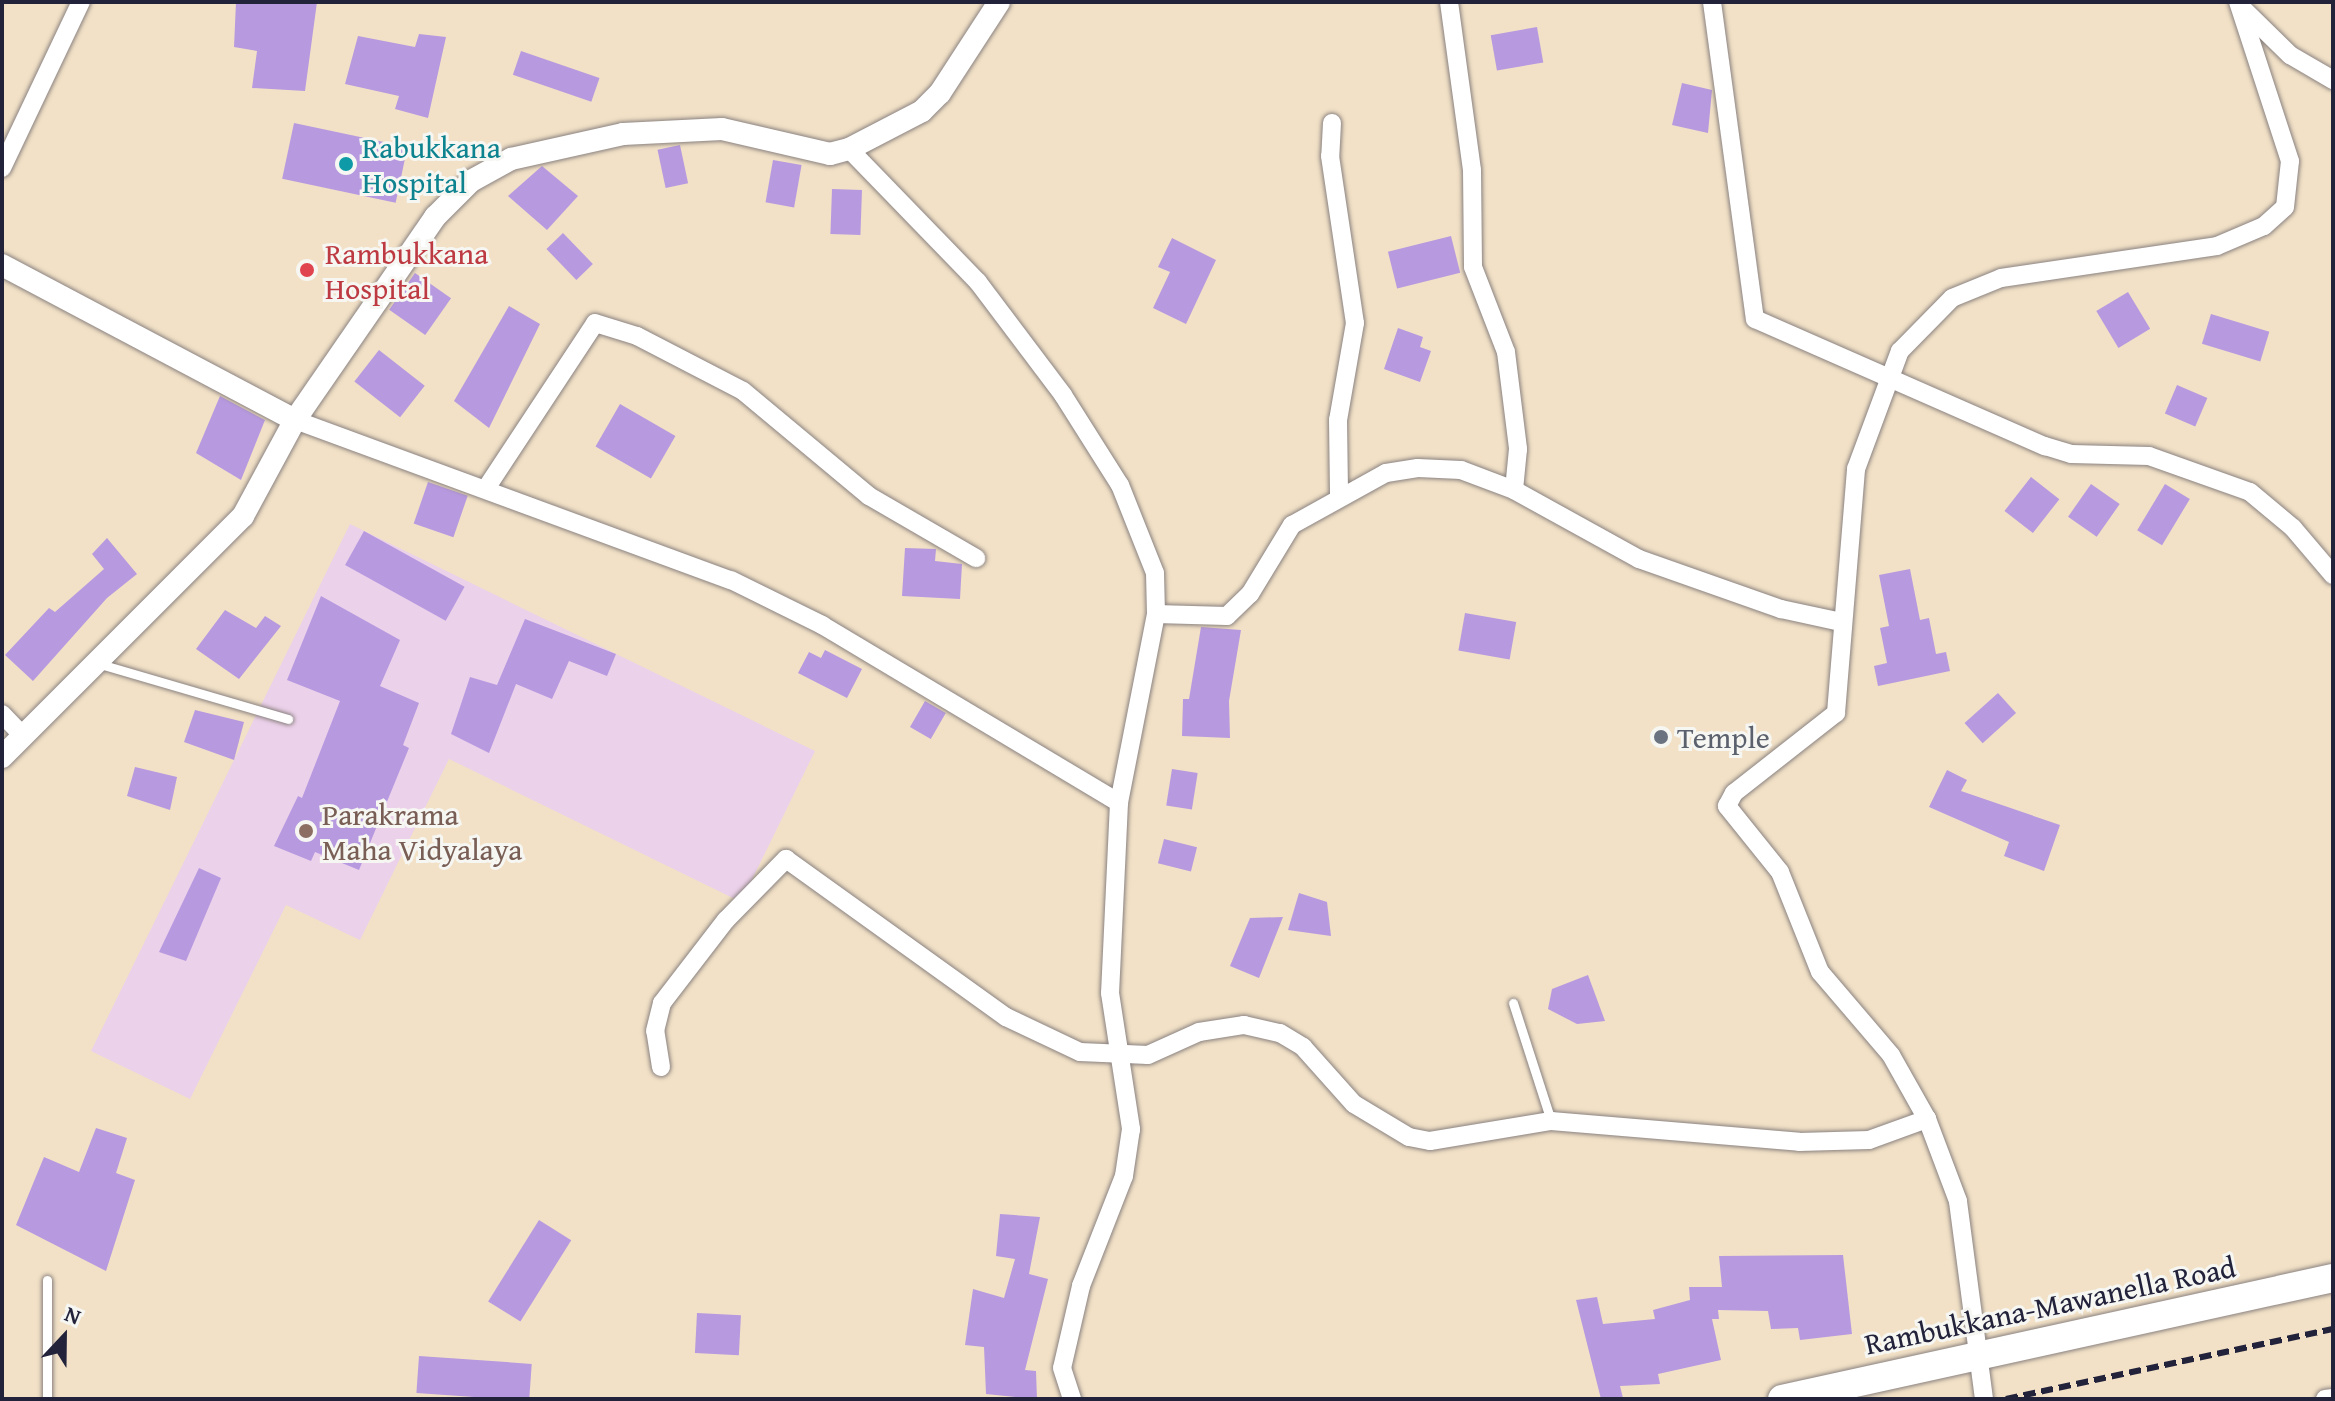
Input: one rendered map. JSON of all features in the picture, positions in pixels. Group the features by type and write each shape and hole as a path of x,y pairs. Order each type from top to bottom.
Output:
{"main road":[{"name":"Rambukkana-Mawanella Road","path":"1782,1399 2333,1278"}],"street":[{"path":"2,168 81,2"},
{"path":"2,757 93,662 243,516 295,420 435,217 471,181 511,159 623,134 722,129 830,154 849,149 922,111 940,93 999,2"},
{"path":"1449,2 1472,170 1473,267 1506,352 1518,449 1514,490"},
{"path":"1712,2 1755,319 2045,446 2071,454 2149,456 2250,492 2293,528 2333,575"},
{"path":"1984,1399 1975,1356 1972,1294 1958,1201 1927,1119 1891,1055 1820,972 1780,872 1727,806 1734,793 1836,713 1841,622 1856,469 1888,376 1900,351 1952,298 2001,278 2217,246 2264,226 2285,207 2290,161 2238,3"},
{"path":"2238,3 2290,55 2333,80"},
{"path":"1332,123 1330,156 1355,323 1338,420 1339,496"},
{"path":"849,149 978,282 1063,395 1120,485 1155,573 1156,614 1119,803 1110,993 1131,1129 1124,1176 1081,1286 1062,1368 1072,1399"},
{"path":"2,265 295,420 487,487 731,580 783,605 1119,803"},
{"path":"487,487 595,323 637,336 743,391 869,496 976,558"},
{"path":"1156,614 1227,616 1250,594 1292,525 1339,496 1386,473 1418,468 1461,470 1514,490 1639,559 1781,609 1841,622"},
{"path":"2,714 21,734"},
{"path":"661,1067 655,1031 662,1003 726,920 786,859 1006,1017 1080,1052 1120,1058 1148,1055 1199,1032 1244,1025 1280,1033 1303,1047 1354,1104 1409,1137 1430,1141 1551,1121 1799,1142 1869,1140 1927,1119"},
{"path":"2325,1399 2333,1398"}],"lane":[{"path":"93,662 288,719"},
{"path":"1513,1003 1551,1121"},
{"path":"47,1280 47,1399"}],"shaded area":[{"name":"Parakrama Maha Vidyalaya","path":"350,524 815,751 741,902 449,759 360,940 286,905 190,1099 91,1051"}],"building":[{"path":"236,2 317,2 305,91 252,88 257,51 234,47"},
{"path":"1537,27 1543,62 1497,71 1491,35"},
{"path":"419,34 446,37 428,118 395,109 399,96 345,84 358,36 415,47"},
{"path":"521,51 599,78 591,102 513,75"},
{"path":"1682,83 1712,90 1708,133 1672,125"},
{"name":"Rabukkana Hospital","path":"294,123 407,147 396,203 282,179"},
{"path":"680,145 688,183 666,188 658,150"},
{"path":"773,160 802,165 794,207 766,202"},
{"path":"542,166 578,196 547,230 508,196"},
{"path":"832,189 862,190 860,235 830,234"},
{"path":"563,233 593,264 576,280 546,249"},
{"path":"1451,236 1460,273 1397,289 1388,252"},
{"path":"1172,238 1216,260 1186,324 1153,308 1170,272 1158,267"},
{"path":"415,273 451,298 425,335 389,310"},
{"path":"2128,292 2150,329 2118,348 2096,311"},
{"path":"509,306 540,324 489,428 454,401"},
{"path":"2211,314 2269,332 2260,361 2202,344"},
{"path":"1398,328 1423,337 1420,347 1431,351 1420,382 1384,369"},
{"path":"379,350 425,386 400,417 354,382"},
{"path":"2177,385 2207,398 2195,426 2165,414"},
{"path":"220,396 265,420 241,480 196,453"},
{"path":"620,404 675,436 651,478 596,446"},
{"path":"2031,477 2059,499 2033,533 2005,511"},
{"path":"428,482 468,496 453,537 414,524"},
{"path":"2091,484 2120,504 2097,537 2068,517"},
{"path":"2165,484 2190,499 2162,545 2137,530"},
{"path":"364,531 465,587 446,621 345,565"},
{"path":"107,538 137,574 107,598 33,681 5,655 49,608 55,612 104,569 92,554"},
{"path":"905,548 936,549 935,561 962,564 960,599 902,596"},
{"path":"1910,569 1920,620 1929,618 1936,654 1946,652 1950,671 1878,686 1874,666 1887,663 1880,628 1889,626 1879,575"},
{"path":"321,596 400,640 380,686 419,703 403,745 409,748 359,870 315,852 311,861 274,846 298,796 302,798 340,701 287,680"},
{"path":"225,610 256,628 265,616 281,626 239,679 196,649"},
{"path":"1465,613 1516,622 1510,659 1458,650"},
{"path":"525,619 616,654 607,676 569,661 552,699 516,684 489,753 451,734 470,677 497,685"},
{"path":"1201,627 1241,630 1229,701 1230,738 1182,736 1183,699 1189,699"},
{"path":"825,650 862,669 847,698 798,673 809,652 821,658"},
{"path":"1998,693 2016,713 1983,743 1965,723"},
{"path":"925,701 946,713 931,739 910,727"},
{"path":"195,710 244,722 234,760 184,742"},
{"path":"135,767 177,777 170,810 127,796"},
{"path":"1172,769 1198,773 1192,810 1166,806"},
{"path":"1947,770 1967,780 1961,791 2060,825 2044,871 2004,856 2009,842 1929,807"},
{"path":"1164,839 1197,847 1191,871 1158,863"},
{"path":"199,868 221,878 186,961 159,952"},
{"path":"1299,893 1327,902 1331,936 1288,930"},
{"path":"1283,917 1259,978 1230,966 1250,918"},
{"path":"1588,975 1605,1021 1577,1024 1548,1009 1552,989"},
{"path":"96,1128 127,1138 116,1173 135,1180 106,1271 16,1225 44,1157 79,1172"},
{"path":"1000,1214 1040,1217 1029,1274 1048,1279 1025,1370 1036,1371 1037,1399 986,1394 984,1347 965,1345 973,1289 1004,1298 1015,1259 996,1256"},
{"path":"539,1220 571,1240 520,1322 488,1301"},
{"path":"1843,1255 1852,1334 1800,1340 1798,1328 1771,1329 1768,1311 1718,1310 1719,1319 1712,1319 1721,1360 1658,1374 1660,1384 1620,1386 1623,1398 1601,1399 1576,1300 1597,1297 1603,1324 1655,1319 1653,1310 1690,1300 1689,1287 1722,1287 1719,1256"},
{"path":"697,1313 741,1315 739,1355 695,1353"},
{"path":"419,1356 532,1364 529,1399 416,1393"}],"railway":[{"path":"2006,1399 2333,1329"}],"place":[{"name":"Rabukkana Hospital","path":"346,164"},
{"name":"Rambukkana Hospital","path":"307,270"},
{"name":"Temple","path":"1661,737"},
{"name":"Parakrama Maha Vidyalaya","path":"306,831"}]}
